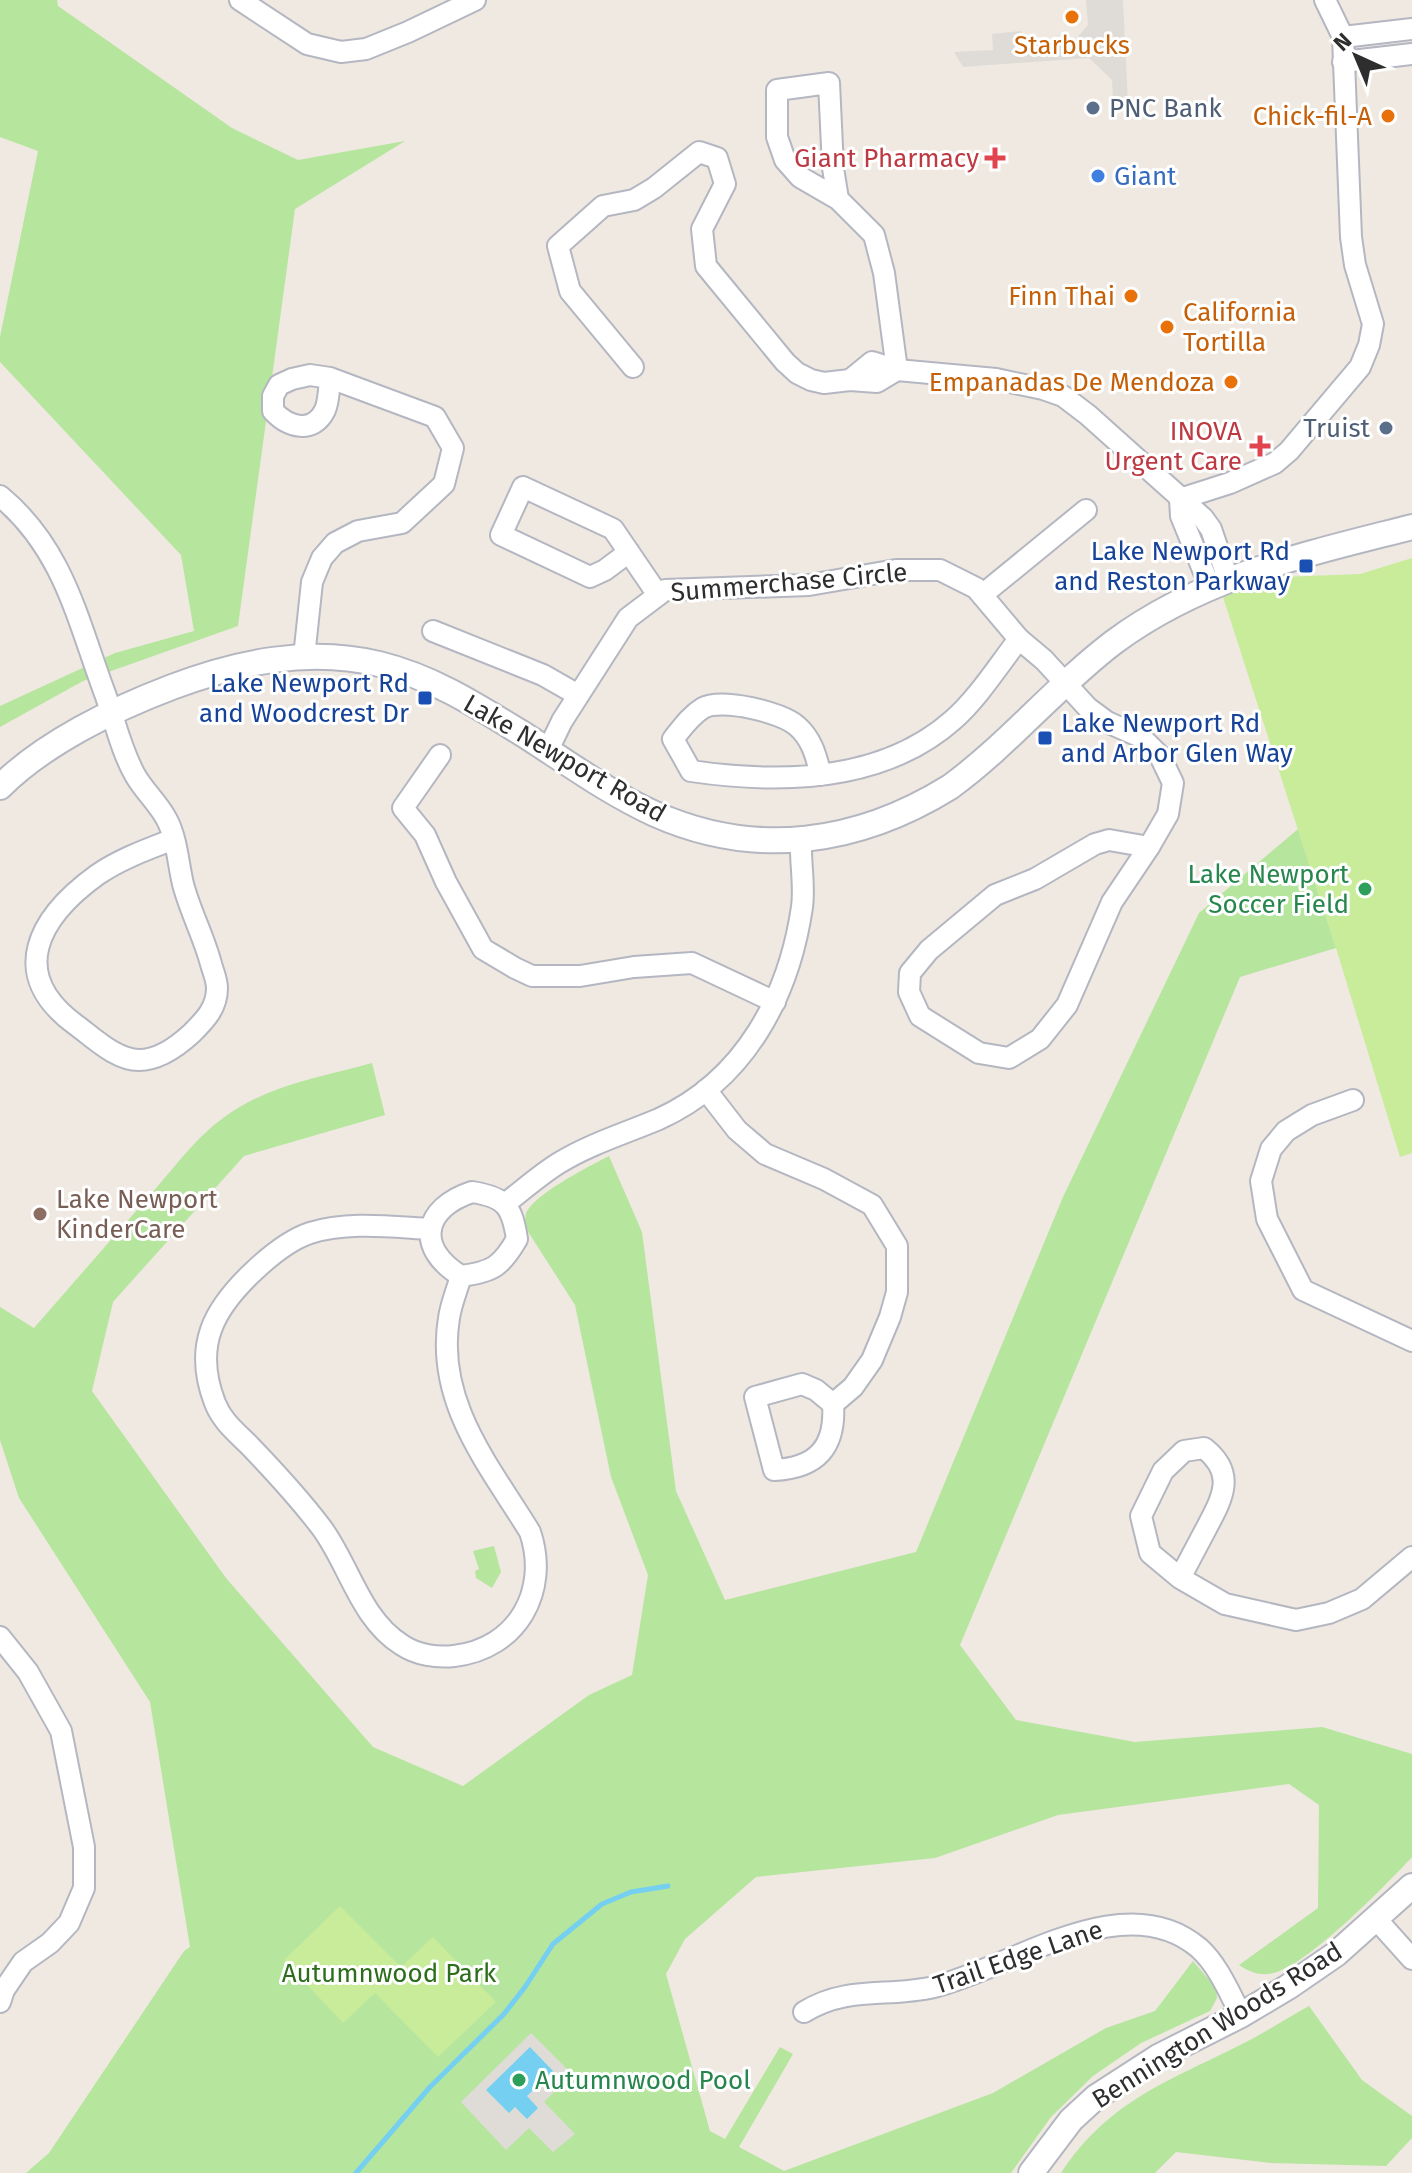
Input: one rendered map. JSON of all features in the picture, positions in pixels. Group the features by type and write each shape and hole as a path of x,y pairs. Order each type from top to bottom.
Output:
{"street":[{"path":"240,0 307,44 341,52 366,49 475,0"},
{"path":"1180,499 1230,483 1275,463 1314,422 1365,358 1373,324 1355,265 1351,237 1343,37 1325,0"},
{"path":"1343,37 1412,29"},
{"path":"1343,62 1412,54"},
{"path":"838,199 833,168 829,83 777,90 777,137 785,160 800,177 838,199 874,235 884,273 897,370"},
{"path":"633,367 570,291 558,246 603,206 634,200 699,152 717,158 725,184 702,229 706,266 797,373 824,383 850,380 872,362 897,370 996,379 1063,396 1197,512 1211,529 1219,583"},
{"path":"304,657 312,582 322,558 335,543 358,531 402,523 444,484 453,448 435,417 330,378"},
{"path":"629,552 590,577 501,535 523,487 613,529 629,552 658,595"},
{"path":"0,496 22,516 56,561 68,588 122,750 137,779 168,821 174,839 183,887 204,939 217,987 211,1014 180,1045 154,1057 137,1060 114,1052 65,1017 55,1006 45,994 36,970 37,948 52,917 99,874 138,853 174,839"},
{"path":"982,595 1086,510"},
{"name":"Lake Newport Road","path":"0,787 36,757 150,696 245,664 304,657 343,658 378,664 424,678 625,798 685,825 720,835 801,841 877,823 925,802 966,775 1133,628 1175,603 1219,583 1291,558 1412,527"},
{"name":"Summerchase Circle","path":"548,750 578,695 628,618 665,590 809,585 911,570 940,570 976,588 1019,639 1044,660 1088,708 1107,722 1141,737 1160,756 1173,783 1168,814 1149,847 1112,902 1067,1005 1040,1039 1009,1058 979,1053 920,1016 909,992 910,973 929,950 995,895 1035,879 1095,844 1109,840 1149,847"},
{"path":"433,631 543,675 578,695"},
{"path":"821,775 814,748 797,725 773,713 737,706 705,706 688,720 673,739 691,771 727,776 821,775 841,774 881,764 928,740 955,718 1019,639"},
{"path":"440,755 403,808 425,835 446,882 483,949 532,976 580,976 692,963 775,1002"},
{"path":"506,1203 559,1163 663,1117 706,1090 739,1059 759,1034 791,964 803,902 801,841"},
{"path":"706,1090 737,1130 765,1154 824,1179 872,1205 897,1246 897,1292 890,1317 872,1360 853,1387 833,1404 831,1435 819,1456 798,1469 774,1470 755,1397 802,1384 816,1390 833,1404"},
{"path":"1353,1100 1312,1115 1286,1131 1271,1149 1261,1181 1267,1219 1303,1290 1412,1341"},
{"path":"472,1192 488,1194 506,1203 514,1219 517,1239 502,1263 485,1273 461,1276 439,1258 432,1244 431,1229 438,1212 453,1198 472,1192"},
{"path":"431,1229 348,1227 310,1233 274,1252 219,1308 208,1336 206,1373 216,1405 231,1430 308,1510 337,1547 363,1602 386,1632 403,1646 425,1655 445,1657 468,1655 498,1642 515,1627 536,1580 537,1552 530,1532 461,1418 448,1382 449,1318 461,1276"},
{"path":"1180,1578 1224,1497 1224,1478 1217,1458 1204,1448 1184,1451 1163,1471 1141,1516 1150,1553 1180,1578 1225,1604 1296,1620 1329,1613 1362,1599 1412,1557"},
{"path":"0,1637 28,1672 61,1731 84,1847 84,1888 69,1923 50,1943 23,1962 4,1990 0,2002"},
{"name":"Bennington Woods Road","path":"1031,2173 1071,2120 1096,2097 1158,2057 1241,2015 1336,1954 1412,1886"},
{"path":"1377,1920 1412,1959"},
{"name":"Trail Edge Lane","path":"804,2012 838,1996 902,1993 937,1986 1095,1928 1140,1924 1171,1933 1199,1949 1215,1967 1241,2015"}],"green space":[{"path":"0,0 57,0 58,6 232,128 298,160 405,141 295,209 238,626 83,681 0,727 0,706 115,653 194,631 181,555 0,362 0,337 38,151 0,137"},
{"name":"Lake Newport Soccer Field","path":"1412,558 1412,1153 1400,1157 1223,597 1282,577 1360,574"},
{"name":"Autumnwood Park","path":"1298,829 1336,948 1240,977 960,1645 1016,1720 1135,1742 1322,1727 1412,1754 1412,1857 1400,1870 1322,1943 1283,1970 1260,1974 1239,1965 1318,1908 1319,1805 1289,1784 1058,1815 935,1858 756,1877 685,1939 666,1974 710,2131 725,2139 780,2047 793,2054 739,2147 784,2171 993,2093 1106,2028 1155,2011 1193,1961 1216,1988 1217,1998 1210,2011 1141,2043 1093,2076 1051,2117 1011,2173 26,2173 49,2153 184,1951 190,1947 150,1702 19,1498 0,1440 0,1307 34,1328 183,1157 228,1114 274,1091 372,1063 385,1115 244,1156 113,1302 92,1391 226,1578 373,1747 463,1786 589,1695 632,1675 648,1575 611,1477 575,1305 525,1227 526,1214 531,1206 563,1182 609,1156 642,1232 676,1491 725,1600 916,1552 1063,1197 1199,913"},
{"path":"494,1546 501,1572 492,1588 476,1578 475,1571 479,1569 473,1551"},
{"path":"340,1906 401,1967 433,1937 496,2002 438,2057 375,1993 343,2023 284,1960"},
{"path":"1309,2006 1362,2080 1412,2116 1412,2138 1386,2166 1271,2163 1176,2152 1155,2173 1061,2173 1100,2127 1143,2094 1252,2039"}],"shaded area":[{"path":"1086,0 1123,0 1128,104 1113,103 1112,80 1089,58 963,67 954,52 993,50 992,34 1021,31 1022,44 1075,40 1088,25"},
{"name":"Autumnwood Pool","path":"531,2033 572,2074 544,2102 575,2134 553,2152 529,2128 506,2150 461,2102"}],"water":[{"name":"Autumnwood Pool","path":"530,2047 553,2071 527,2096 538,2108 527,2119 515,2107 509,2113 486,2090"}],"waterway":[{"path":"356,2173 430,2087 504,2014 553,1944 602,1904 631,1892 668,1886"}],"place":[{"name":"Starbucks","path":"1072,17"},
{"name":"PNC Bank","path":"1093,108"},
{"name":"Chick-fil-A","path":"1388,116"},
{"name":"Giant Pharmacy","path":"995,158"},
{"name":"Giant","path":"1098,176"},
{"name":"Finn Thai","path":"1131,296"},
{"name":"California Tortilla","path":"1167,327"},
{"name":"Empanadas De Mendoza","path":"1231,382"},
{"name":"Truist","path":"1386,428"},
{"name":"INOVA Urgent Care","path":"1260,446"},
{"name":"Lake Newport Rd and Reston Parkway","path":"1306,566"},
{"name":"Lake Newport Rd and Woodcrest Dr","path":"425,698"},
{"name":"Lake Newport Rd and Arbor Glen Way","path":"1045,738"},
{"name":"Lake Newport Soccer Field","path":"1365,889"},
{"name":"Lake Newport KinderCare","path":"40,1214"},
{"name":"Autumnwood Pool","path":"519,2080"}]}
